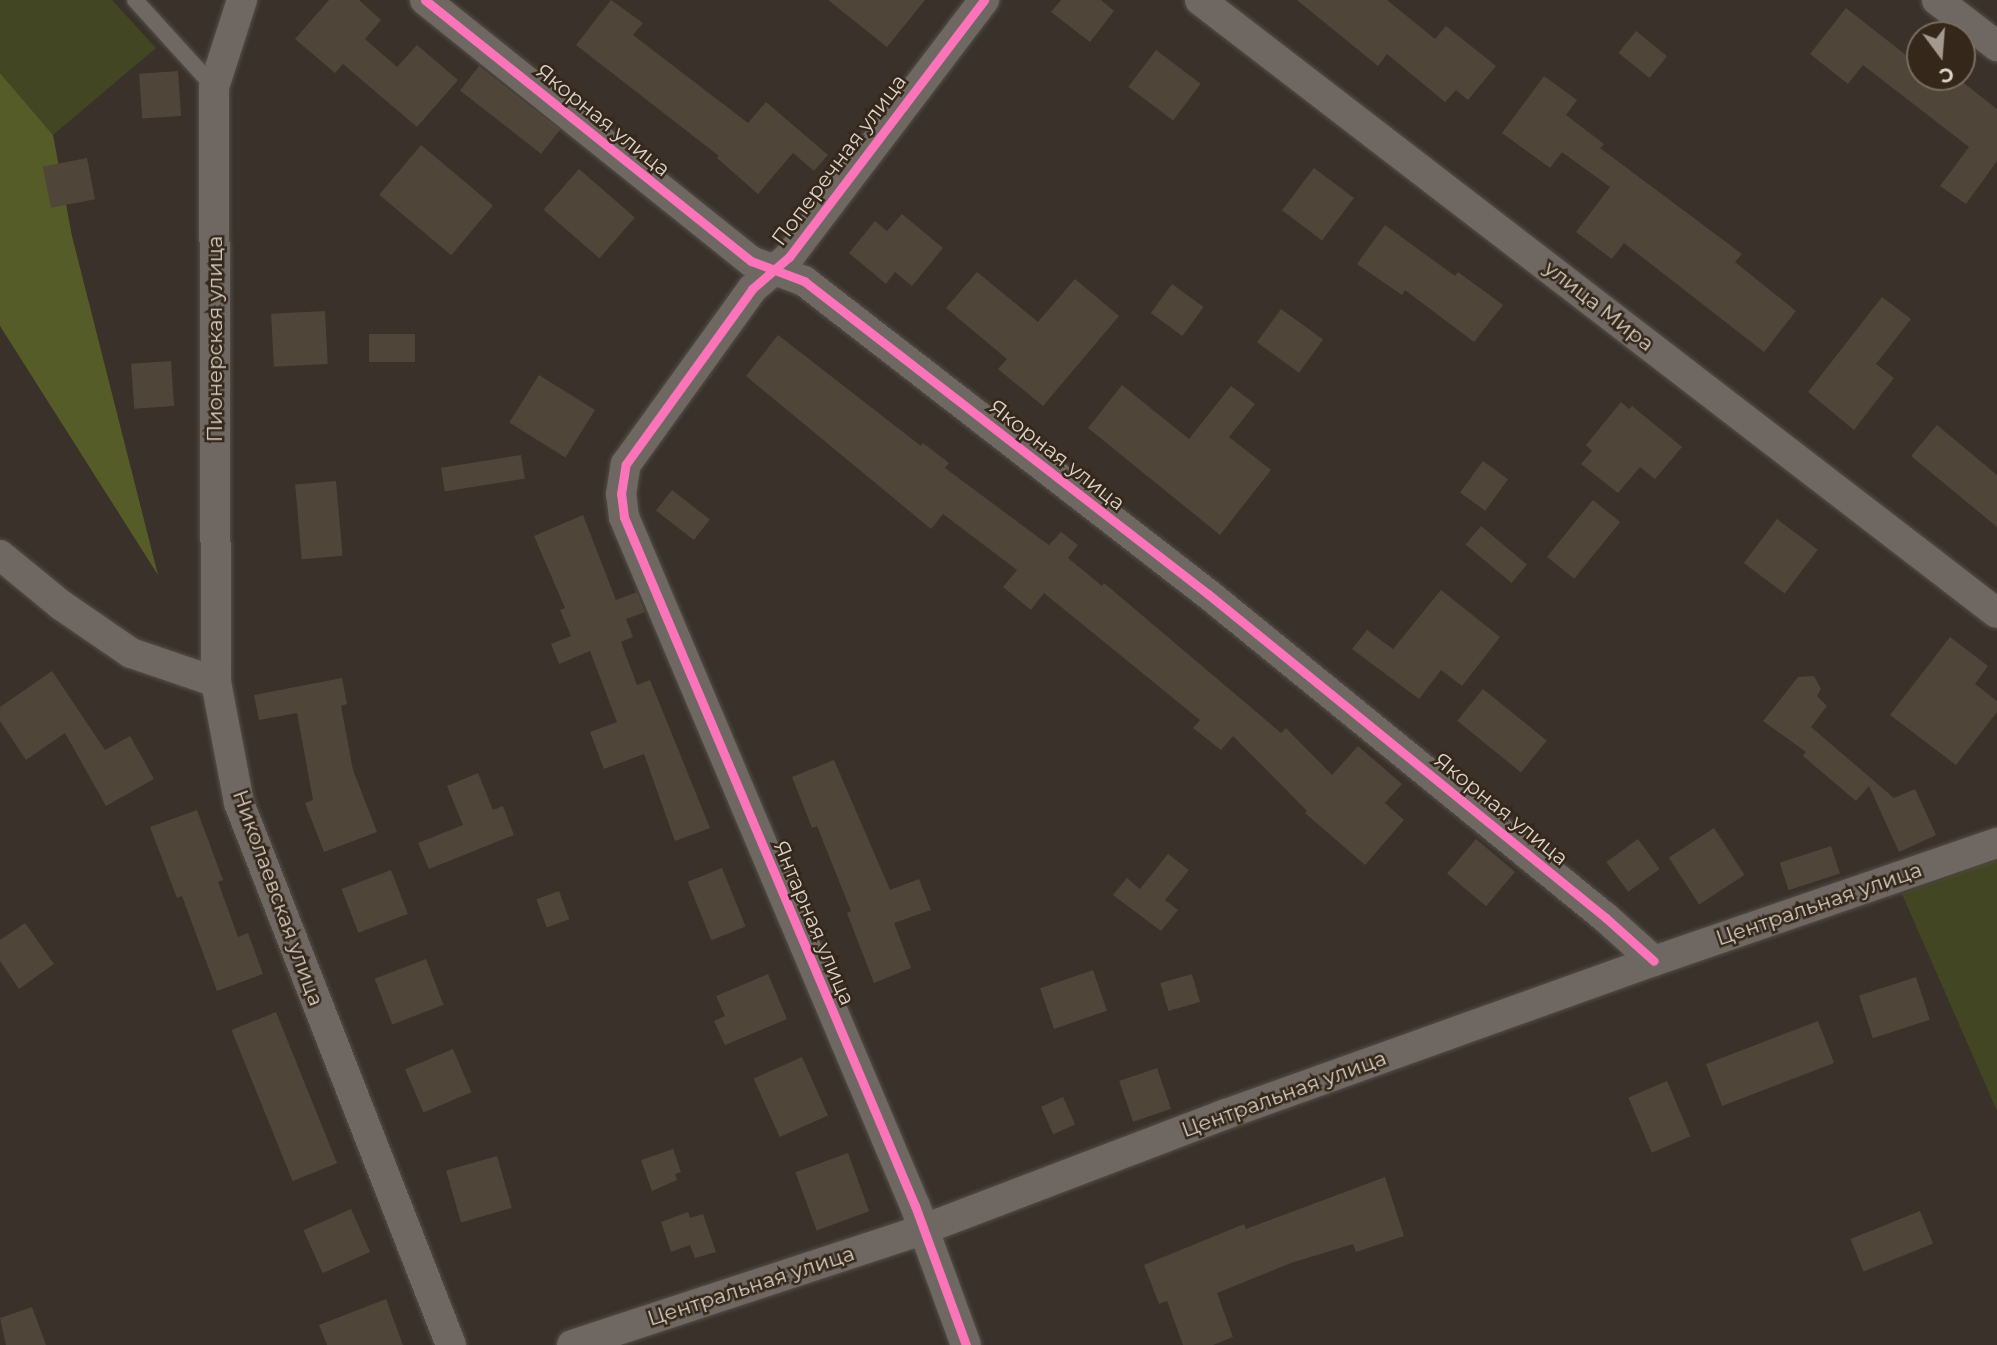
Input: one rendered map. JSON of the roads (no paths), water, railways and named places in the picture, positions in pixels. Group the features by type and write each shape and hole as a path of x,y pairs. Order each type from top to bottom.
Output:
{"street":[{"name":"Пионерская улица","path":"216,682 214,88 242,0"},
{"name":"Якорная улица","path":"425,0 751,261 804,281 1208,594 1606,918 1654,961"},
{"name":"Поперечная улица","path":"624,517 621,494 626,464 752,289 789,257 984,0"},
{"name":"улица Мира","path":"1200,0 1997,613"},
{"path":"1937,0 1997,46"},
{"name":"Янтарная улица","path":"624,517 915,1206 966,1345"},
{"path":"0,555 61,605 131,653 216,682"},
{"name":"Николаевская улица","path":"216,682 239,803 451,1345"},
{"name":"Центральная улица","path":"572,1345 922,1230 1226,1114 1654,961 1997,843"}],"lane":[{"path":"135,0 214,88"}]}
